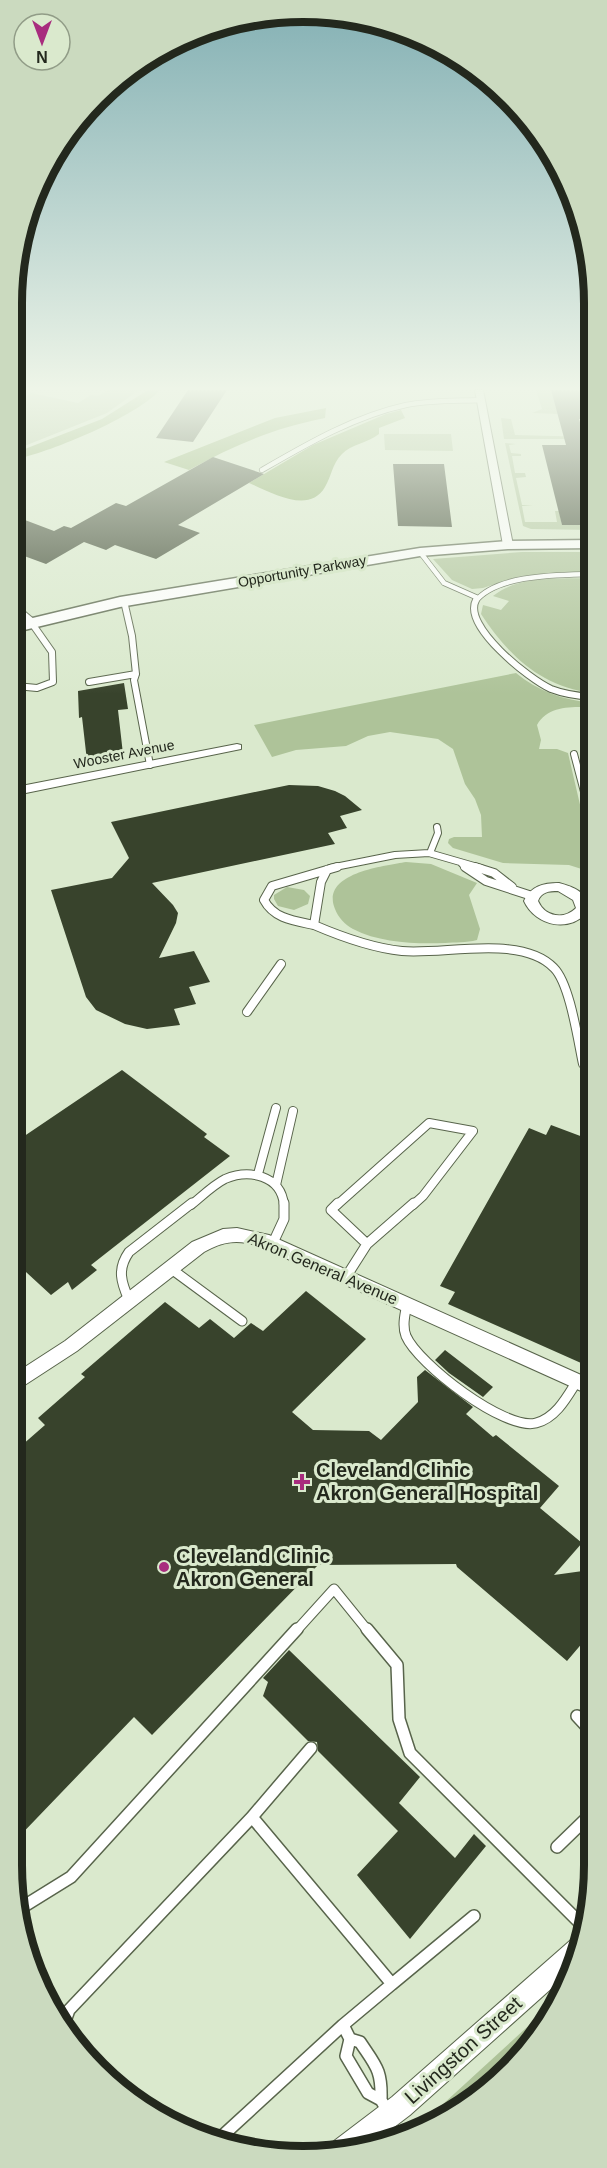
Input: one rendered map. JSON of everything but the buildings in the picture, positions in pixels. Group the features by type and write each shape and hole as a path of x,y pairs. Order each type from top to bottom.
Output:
{"main road":[{"name":"Opportunity Parkway","path":"24,624 124,602 420,552 508,545 584,544"}],"street":[{"path":"498,491 508,545"},
{"name":"Wooster Avenue","path":"22,790 237,747"},
{"path":"575,892 583,909 567,920 542,916 532,907 532,896 550,887 584,892"},
{"name":"Akron General Avenue","path":"22,1379 71,1346 198,1247 225,1234 247,1235 272,1245 584,1384"},
{"name":"Livingston Street","path":"352,2141 385,2107 570,1955"}],"lane":[{"path":"420,552 444,583 478,598"},
{"path":"584,575 513,581 482,594 474,603 474,616 489,637 526,675 547,688 570,695 584,696"},
{"path":"124,602 132,636 134,680 150,765"},
{"path":"22,686 37,687 53,682 52,652 24,624"},
{"path":"88,682 135,674"},
{"path":"574,754 584,794"},
{"path":"430,853 438,834 437,826"},
{"path":"512,887 503,876 476,865 462,864 430,853 408,854 327,870 272,886 264,900 266,906 275,915 314,925 344,938 400,951 434,953 502,950 523,952 543,959 556,969 573,1018 583,1064"},
{"path":"462,864 471,874 494,885 512,887 532,896"},
{"path":"314,925 321,882 327,870"},
{"path":"247,1011 281,964"},
{"path":"258,1174 276,1108"},
{"path":"276,1185 293,1111"},
{"path":"346,1277 367,1244 423,1196 473,1131 429,1123 331,1210 367,1244"},
{"path":"129,1300 119,1274 121,1262 129,1252 223,1180 239,1174 258,1174 276,1185 282,1194 285,1208 283,1221 272,1245"},
{"path":"170,1268 242,1321"},
{"path":"407,1304 404,1325 406,1336 414,1351 488,1410 508,1420 535,1423 544,1419 584,1384"},
{"path":"26,1905 71,1877 334,1589 397,1665 399,1719 410,1753 578,1921"},
{"path":"576,1716 584,1724"},
{"path":"67,2016 69,2010 252,1817 311,1748"},
{"path":"252,1817 392,1984"},
{"path":"557,1847 584,1821"},
{"path":"224,2134 343,2025 474,1916"},
{"path":"343,2025 350,2039 346,2056 368,2093 385,2107"},
{"path":"350,2039 360,2042 377,2068 382,2080 385,2107"}],"green space":[{"path":"267,491 321,491 309,499 289,499"},
{"path":"515,491 519,491 522,505 533,506 522,506 525,522 557,522 555,511 559,511 562,525 584,525 584,530 531,529 523,526"},
{"path":"522,552 584,552 584,572 520,576 483,588 472,589 452,580 433,559"},
{"path":"584,578 584,692 557,684 528,667 503,643 481,614 483,605 501,610 509,601 493,596 503,589 527,581"},
{"path":"516,673 551,694 584,702 584,707 561,708 547,714 537,725 541,740 539,749 557,749 568,753 584,822 584,870 569,865 503,863 453,848 448,843 449,839 454,837 482,837 481,815 475,799 465,784 453,749 438,739 390,732 368,736 346,746 296,750 272,757 254,725"},
{"path":"406,862 431,864 477,883 469,895 480,929 477,940 434,943 398,942 363,934 342,921 335,909 333,897 337,887 345,879 370,869"},
{"path":"287,887 304,890 310,896 308,904 294,910 278,906 274,895"},
{"path":"541,2014 515,2050 489,2076 460,2098 430,2116"}],"place":[{"name":"Cleveland Clinic Akron General Hospital","path":"302,1482"},
{"name":"Cleveland Clinic Akron General","path":"164,1567"}]}
